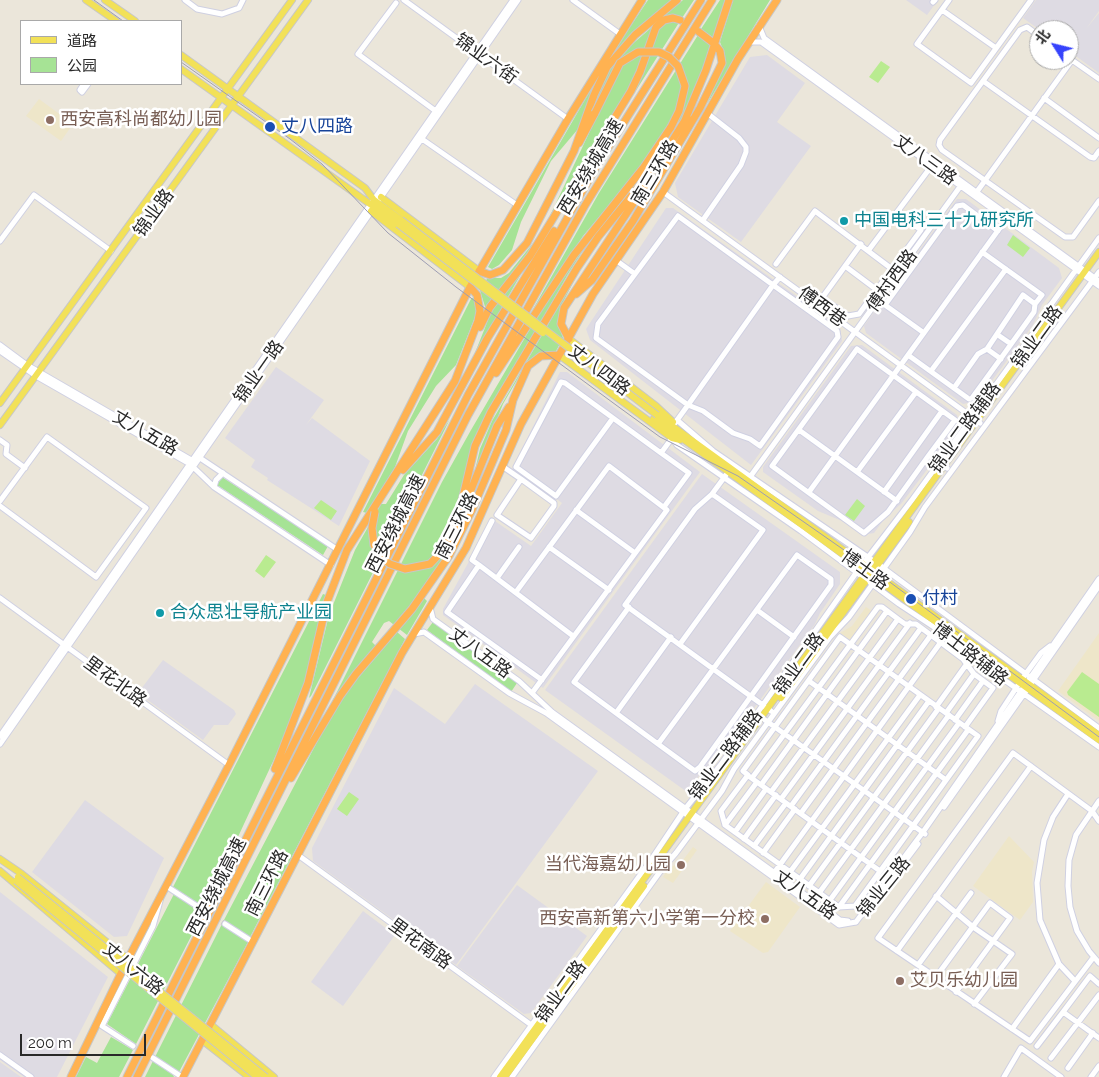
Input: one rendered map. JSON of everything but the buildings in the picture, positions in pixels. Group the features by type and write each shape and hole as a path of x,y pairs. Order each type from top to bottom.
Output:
{"highway":[{"path":"71,1077 128,959 229,766 470,287 568,119 642,0"},
{"path":"574,151 594,95 607,67 635,35 676,0"},
{"name":"西安绕城高速","path":"127,1077 265,797 468,395 597,165 701,0"},
{"name":"西安绕城高速","path":"137,1077 468,415 584,207 640,113 712,0"},
{"path":"569,339 561,324 564,308 655,172 686,117 706,70 729,0"},
{"name":"南三环路","path":"183,1077 413,634 466,548 521,424 559,355 593,294 664,192 707,113 749,42 777,0"},
{"path":"265,797 308,684 327,602 347,550 455,381 490,307 530,256 631,91 642,67 656,27 664,20 673,18 680,20"},
{"path":"568,300 592,280 647,199 696,117 722,63 720,51 699,32"},
{"path":"468,415 574,255 644,167 671,127 685,96 685,86 678,66 669,57 659,52 638,52 620,62 584,136 574,151 527,243 512,263 503,270 490,275 479,271"},
{"path":"457,523 470,465 480,434 491,412 576,268 598,236 659,162 686,117"},
{"path":"513,400 497,426 457,523 439,556 421,568 405,569 390,564 374,546 372,528 374,509 408,464 437,432 520,283 597,165"},
{"path":"455,381 480,311 477,295 470,287"},
{"path":"276,802 340,696 412,609 439,572 464,528 506,430 513,400 524,373 540,356 559,355"},
{"path":"382,500 392,481"}],"main road":[{"path":"86,0 115,20"},
{"path":"105,0 131,20"},
{"name":"锦业路","path":"0,403 292,0"},
{"name":"锦业路","path":"0,425 308,0"},
{"name":"丈八四路","path":"182,56 364,188 375,203"},
{"name":"丈八四路","path":"182,70 375,203 656,416"},
{"path":"375,203 479,271"},
{"path":"375,203 470,287"},
{"name":"锦业二路","path":"1090,277 1099,252"},
{"name":"锦业二路","path":"694,818 768,708 873,573 944,465 1018,364 1090,277 1099,259"},
{"path":"559,355 672,438 682,437 676,422 569,339"},
{"name":"博士路","path":"656,416 726,474 862,565"},
{"name":"博士路","path":"682,437 862,565 1099,740"},
{"name":"博士路","path":"1025,684 1099,735"},
{"name":"锦业二路","path":"500,1077 767,721 768,708"},
{"path":"0,860 22,874 128,959"},
{"name":"丈八六路","path":"0,860 17,879 257,1077"},
{"path":"0,870 121,974"},
{"name":"丈八六路","path":"0,870 17,879 266,1077"},
{"path":"210,1024 274,1077"},
{"name":"锦业二路","path":"505,1077 537,1029"},
{"path":"202,1040 249,1077"}],"street":[{"path":"185,0 197,9 222,14 239,8 243,0"},
{"name":"锦业六街","path":"404,0 568,119"},
{"name":"锦业一路","path":"478,54 513,0"},
{"name":"锦业一路","path":"200,458 437,113 518,0"},
{"path":"573,0 620,34"},
{"path":"949,0 917,44 971,83 1031,0"},
{"path":"396,3 358,54 437,113"},
{"path":"942,10 996,48"},
{"name":"丈八三路","path":"759,26 764,38 1090,277 1099,286"},
{"path":"1029,28 1027,27 1020,30 939,142 942,150 1065,238 1072,237 1099,201"},
{"name":"丈八三路","path":"749,42 761,42 933,163"},
{"path":"1079,65 1099,79"},
{"path":"976,194 1063,70"},
{"path":"983,81 1090,158 1094,158 1099,151"},
{"path":"1044,98 1099,138"},
{"name":"锦业一路","path":"0,744 192,464 422,139 437,113"},
{"path":"703,220 741,165 746,152 746,147 739,138 707,113"},
{"path":"422,139 517,205"},
{"path":"868,251 933,163"},
{"name":"傅村西路","path":"750,477 962,184"},
{"name":"傅西巷","path":"664,192 977,420"},
{"path":"0,241 34,195 111,251"},
{"path":"924,333 885,305 951,213 957,206 963,205 998,231"},
{"path":"776,264 815,211 862,244 868,251 892,269"},
{"path":"862,244 822,298 848,316 856,315 877,290 920,230 897,213"},
{"path":"678,216 837,331 838,337 760,446 733,433 703,411 688,405 596,338 598,324 635,274 678,216"},
{"path":"809,492 1008,217"},
{"path":"987,349 1018,364 1077,268 1099,238"},
{"path":"908,355 969,399 972,398 1002,357 1034,312 1036,304 1042,295 982,252"},
{"path":"617,261 635,274"},
{"path":"845,266 877,290"},
{"path":"931,371 1006,269"},
{"name":"锦业二路辅路","path":"767,721 830,637 849,617 873,573 931,499 1090,277 1099,272"},
{"path":"676,422 780,276"},
{"path":"954,388 978,354 987,349 998,334 1001,325 1023,295 1036,304"},
{"path":"998,334 1011,344"},
{"name":"丈八五路","path":"0,345 26,367"},
{"path":"857,350 916,392 955,420 897,501 888,512 864,533 772,466 857,350"},
{"name":"丈八五路","path":"0,351 192,464 214,487 331,565"},
{"path":"613,418 556,496 516,467 561,382 564,383 661,452 689,473 664,507"},
{"path":"857,472 916,392"},
{"path":"884,492 942,411"},
{"name":"博士路辅路","path":"676,422 873,573 946,635 1099,728"},
{"path":"798,430 897,501"},
{"path":"0,501 47,437 146,508 96,577 0,506"},
{"path":"661,452 672,438 677,445 726,474 712,494 695,509 625,605 768,708"},
{"path":"0,440 7,445 6,454 25,468"},
{"path":"929,455 944,465"},
{"name":"丈八五路","path":"192,464 200,458 338,550"},
{"name":"锦业二路辅路","path":"512,1077 537,1029 684,810 768,708 862,565 944,465"},
{"path":"502,466 521,479 554,503 554,506 531,538 496,515 521,479"},
{"path":"516,592 609,466 667,510 532,694"},
{"path":"214,487 216,480 223,473"},
{"path":"680,644 763,530 712,494"},
{"path":"576,510 635,553"},
{"path":"492,521 472,560 573,636"},
{"path":"496,578 519,547"},
{"path":"549,547 609,590"},
{"path":"628,607 574,682 616,712 658,744 695,771 832,585 831,579 797,555 658,744"},
{"path":"479,566 447,612 542,680"},
{"path":"1025,684 1099,579"},
{"path":"1025,684 1099,586"},
{"name":"里花北路","path":"0,598 229,766"},
{"name":"丈八五路","path":"430,607 433,619 519,682 552,712 694,818 839,925 856,922"},
{"path":"725,825 785,734 878,607 905,624 910,623 921,628 941,642 963,658 974,674 993,688 904,819 840,907"},
{"path":"758,610 794,637"},
{"path":"880,871 754,780 743,771 840,637 859,650 909,686 957,722 978,736 855,906 840,907 809,886 725,825 722,811 754,780 794,740 827,694 859,650 887,612"},
{"path":"735,832 771,792 898,619"},
{"path":"754,846 814,755 910,623"},
{"path":"763,853 824,762 921,628"},
{"name":"丈八五路","path":"413,634 424,632 509,693 546,713 684,810"},
{"path":"801,813 931,635"},
{"path":"774,873 946,635"},
{"path":"616,712 671,638"},
{"name":"锦业一路","path":"0,736 66,646"},
{"path":"809,886 907,752 966,665"},
{"path":"819,893 917,759 974,674"},
{"path":"808,681 946,780"},
{"path":"830,900 927,766 983,682"},
{"name":"博士路辅路","path":"1025,684 1099,747"},
{"name":"锦业三路","path":"924,833 1025,684"},
{"name":"锦业三路","path":"856,922 879,898 1025,684"},
{"path":"790,872 920,695"},
{"path":"800,879 929,701"},
{"path":"767,721 924,833"},
{"path":"1094,958 1074,980 1030,1041 878,938 1013,753 1092,811 1099,821"},
{"path":"897,951 1031,766"},
{"path":"744,839 771,792"},
{"path":"1068,794 1053,817 1044,840 1037,883 1040,920 1059,964 1074,980"},
{"path":"1099,801 1076,835 1069,860 1068,886 1072,914 1077,931 1099,963"},
{"name":"丈八五路","path":"694,818 840,920 856,922"},
{"name":"锦业二路辅路","path":"494,1077 537,1029 662,868 694,818"},
{"name":"里花南路","path":"298,855 537,1029"},
{"path":"133,1046 102,1026 153,926 165,889 203,910"},
{"path":"918,965 971,892"},
{"path":"936,896 972,927 1012,954 974,1004"},
{"path":"936,977 990,904 1010,918 956,992"},
{"path":"225,924 253,942"},
{"path":"1012,1028 1059,964"},
{"path":"1038,1046 1090,976 1099,984"},
{"path":"1051,1058 1099,995"},
{"path":"1063,1012 1099,1038"},
{"path":"1068,1068 1093,1033"},
{"path":"1004,1077 1021,1048 1061,1077"},
{"path":"0,1055 31,1077"},
{"path":"153,1058 183,1077"},
{"path":"1092,1077 1099,1066"}],"shaded area":[{"path":"906,0 938,0 927,15"},
{"path":"1036,0 1099,0 1099,11 1086,29 1099,13 1099,73 1079,58 1079,20 1029,20 1029,22 1023,18"},
{"path":"767,55 805,83 777,122 811,146 741,242 678,197 675,183 750,57"},
{"name":"西安高科尚都幼儿园","path":"39,99 73,124 61,141 26,116"},
{"path":"957,199 966,199 1059,268 1062,278 1042,305 1033,325 977,401 963,404 866,333 864,326"},
{"path":"666,208 673,208 840,327 842,341 751,465 590,340 586,329"},
{"path":"862,345 957,415 960,426 901,504 885,518 874,533 863,535 842,521 818,511 763,472 763,467 851,346"},
{"path":"276,367 324,400 306,425 312,418 370,461 339,526 267,480 268,478 251,467 255,460 225,438"},
{"path":"560,372 567,372 700,472 543,688 443,615 443,609 492,519 531,546 562,503 513,467"},
{"path":"702,474 840,572 840,584 820,613 815,624 713,765 699,776 687,792 545,690"},
{"path":"866,607 872,611 850,641 840,633 852,626"},
{"path":"1099,633 1099,721 1058,691"},
{"path":"163,660 234,710 236,714 228,725 214,725 203,740 138,693"},
{"path":"475,684 598,771 456,965 313,861 312,848 394,688 445,724"},
{"path":"85,800 164,858 127,936 114,937 32,872"},
{"path":"1009,836 1034,862 1032,872 1033,902 1020,920 973,886"},
{"name":"当代海嘉幼儿园","path":"693,847 697,850 673,883 663,877 668,869 683,860"},
{"name":"西安高新第六小学第一分校","path":"766,882 800,907 768,952 763,953 730,931"},
{"path":"517,885 587,936 531,1013 524,1014 457,966"},
{"path":"0,892 108,977 57,1077 24,1077 0,1060"},
{"path":"363,911 395,935 343,1006 311,982"},
{"path":"0,1062 21,1077 0,1077"}],"green space":[{"path":"648,0 672,0 637,29 608,60"},
{"path":"683,0 694,0 682,18 674,16 662,17"},
{"path":"720,0 727,0 714,38 701,29"},
{"path":"733,0 770,0 707,104 724,65 725,55 720,42"},
{"path":"675,20 680,21 635,92 655,31 664,23"},
{"path":"652,27 645,53 625,97 549,218 598,114 587,108 578,129 551,161 521,222 512,250 499,265 492,269 488,267 597,79 605,68"},
{"path":"698,35 712,44 704,70 680,123 674,119 646,161 583,236 524,325 599,193"},
{"path":"881,61 890,67 878,83 869,77"},
{"path":"596,230 568,274 481,427 452,533 458,536 421,595 427,601 407,635 389,621 384,623 372,642 377,647 332,702 442,482 471,430 540,312"},
{"path":"1013,235 1030,248 1023,257 1007,245"},
{"path":"534,242 522,262 486,310 479,287 488,278 501,278 509,273"},
{"path":"525,267 473,358 492,310"},
{"path":"577,275 560,308 558,324 563,338 556,351 537,354 524,368 503,404 473,479 480,449 492,421"},
{"path":"474,297 475,317 456,365 436,386 408,431 395,467 367,513 363,512 471,299"},
{"path":"450,419 309,698 329,615 355,550 381,504 386,504 404,475 437,439"},
{"path":"222,477 328,546 323,555 217,485"},
{"path":"857,499 865,506 854,521 845,515"},
{"path":"321,500 337,511 331,520 314,508"},
{"path":"266,555 276,562 264,578 255,571"},
{"path":"323,594 326,595 314,652 295,714 205,908 173,887"},
{"path":"433,622 517,683 511,692 427,630"},
{"path":"397,632 405,639 250,937 224,920 327,723 348,690"},
{"path":"1082,672 1099,684 1099,717 1068,695 1067,692"},
{"path":"349,792 359,799 347,816 337,809"},
{"path":"174,894 203,913 136,1044 107,1024"},
{"path":"222,924 248,942 179,1072 155,1057"},
{"path":"111,1037 133,1050 119,1077 76,1077 86,1057 97,1063"},
{"path":"153,1061 173,1075 174,1077 145,1077"}],"tunnel":[{"path":"203,910 225,924"}],"tram line":[{"path":"94,0 122,20"},
{"path":"182,63 322,164 388,233 456,287 616,405 660,437 738,476 887,580 1099,737"}],"place":[{"name":"西安高科尚都幼儿园","path":"50,120"},
{"name":"丈八四路","path":"270,127"},
{"name":"中国电科三十九研究所","path":"844,221"},
{"name":"付村","path":"911,599"},
{"name":"合众思壮导航产业园","path":"160,613"},
{"name":"当代海嘉幼儿园","path":"681,865"},
{"name":"西安高新第六小学第一分校","path":"765,919"},
{"name":"艾贝乐幼儿园","path":"900,981"}]}
